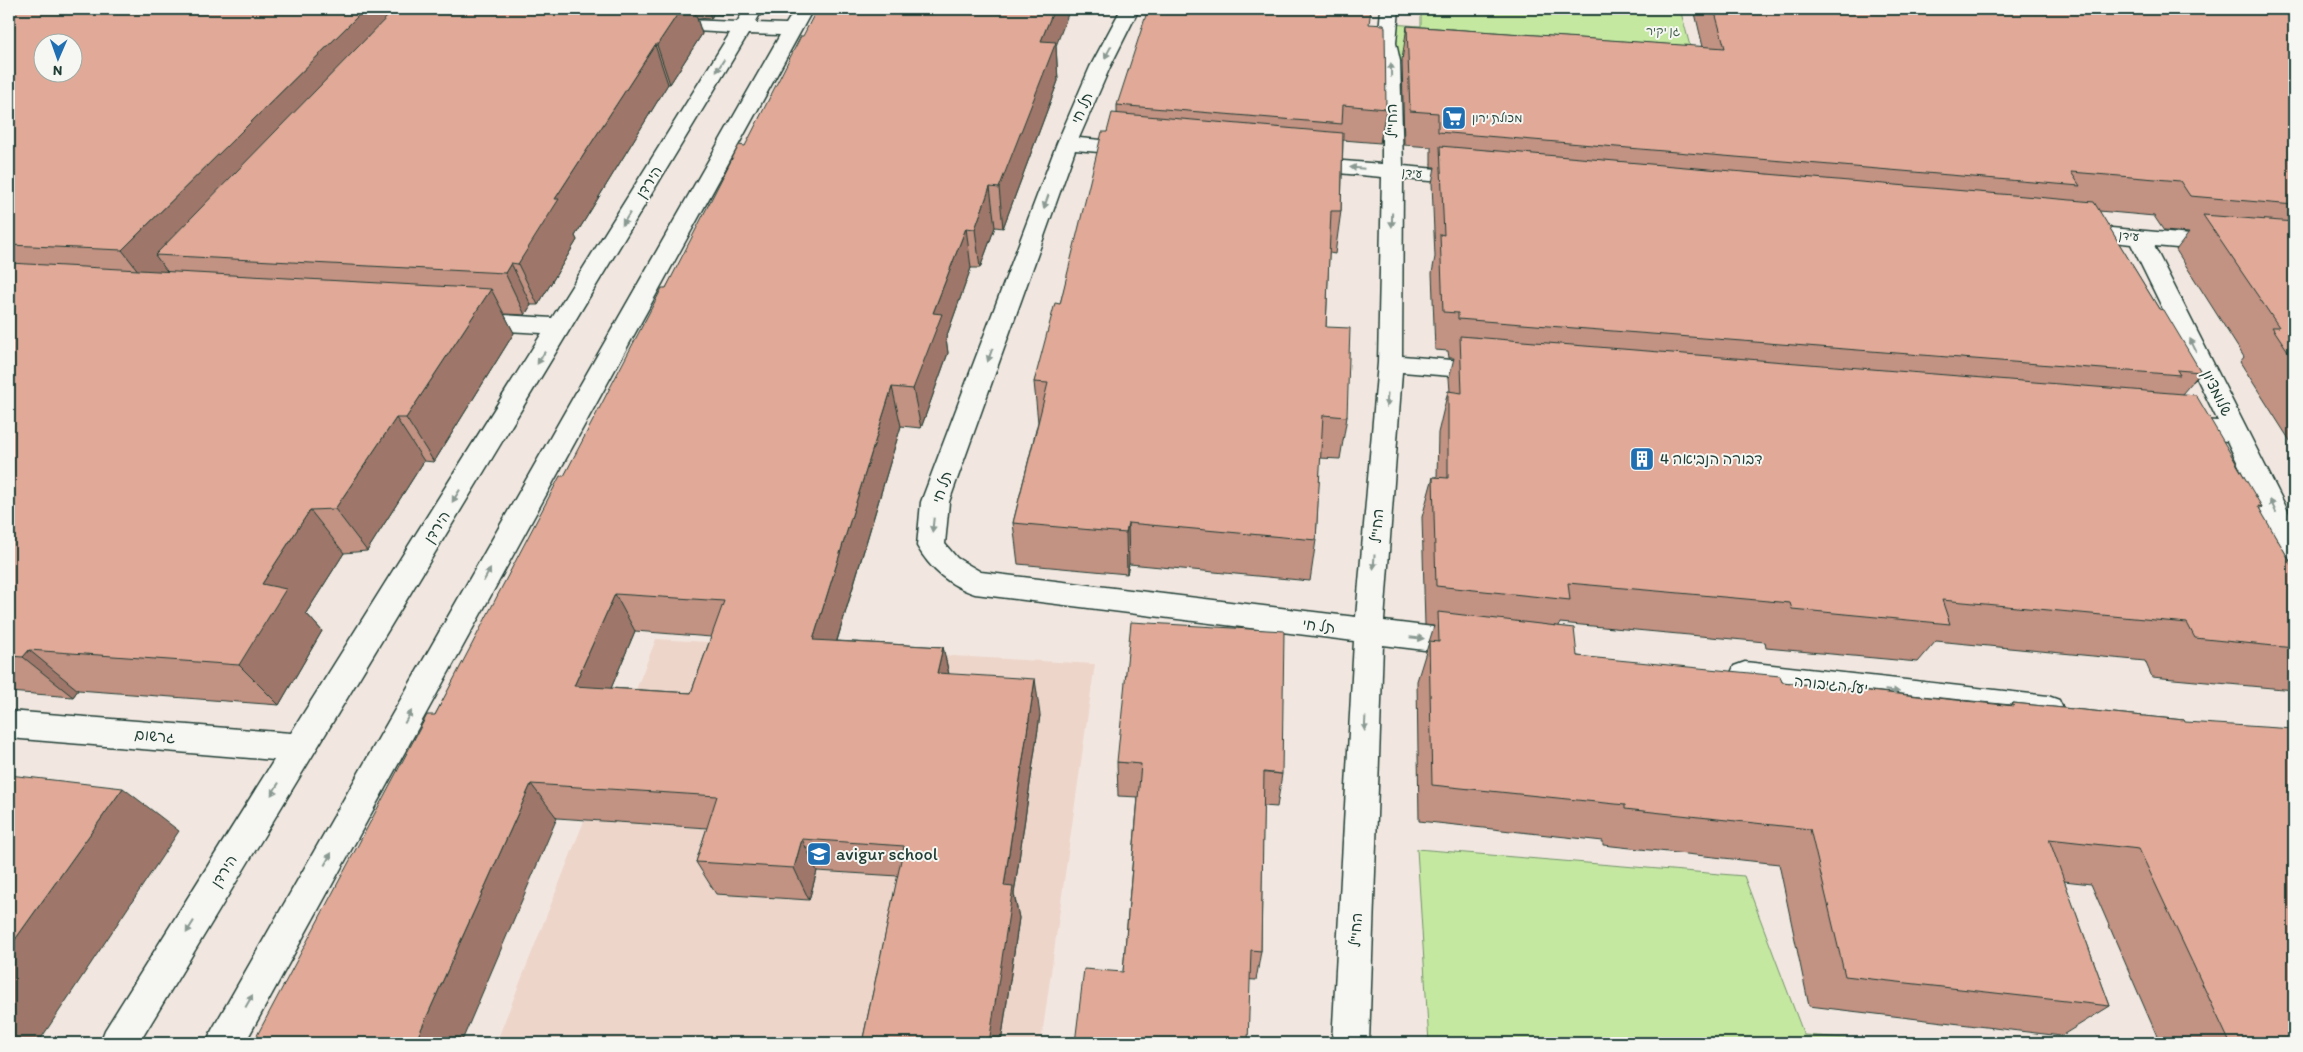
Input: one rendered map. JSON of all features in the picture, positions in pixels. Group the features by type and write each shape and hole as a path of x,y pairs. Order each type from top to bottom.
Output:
{"street":[{"name":"תל חי","path":"1130,9 1100,67 1067,143 935,502 931,546 947,566 975,583 1369,632"},
{"name":"החי\"ל","path":"1350,1043 1369,632 1390,363 1393,172 1391,61 1387,43 1390,9"},
{"path":"225,1043 798,19 749,18 646,24"},
{"name":"הירדן","path":"118,1043 749,18"},
{"path":"1067,143 1156,151"},
{"name":"עידן","path":"1285,162 1493,180"},
{"name":"עידן","path":"2060,230 2294,251"},
{"name":"שלומציון","path":"2139,237 2294,550"},
{"path":"451,320 561,326"},
{"path":"1390,363 1509,373"},
{"path":"2156,426 2236,432"},
{"path":"1369,632 1497,647"},
{"name":"יעל הגיבורה","path":"1713,671 2078,712"},
{"name":"גרשום","path":"9,724 301,748"}],"shaded area":[{"name":"avigur school","path":"656,639 1095,664 1041,1043 496,1043"}],"green space":[{"name":"גן יקיר","path":"1421,9 1680,9 1690,46 2294,128 1391,61 1390,24 1421,26"},
{"path":"1417,849 1744,876 1804,1035 1909,1043 1429,1043"}],"building":[{"path":"13,9 365,9 122,250 9,245 9,21 13,18"},
{"path":"395,9 681,9 657,45 655,45 555,199 559,199 518,264 511,263 505,273 155,255"},
{"path":"817,9 1054,9 1041,41 1056,42 999,188 990,187 975,229 966,228 933,313 942,314 913,389 892,387 813,640 943,647 937,673 1035,679 1004,886 1013,887 989,1043 862,1043 904,846 802,839 794,868 696,862 717,796 531,784 415,1043 253,1043 427,715 435,715 560,476 564,476 662,288 666,288 739,145 745,146 801,36 803,36","holes":["615,594 724,601 691,693 574,686"]},
{"path":"1148,9 1371,9 1369,24 1384,25 1385,28 1386,109 1343,105 1342,124 1117,105"},
{"path":"1714,9 2294,9 2294,205 2190,196 2180,181 2071,172 2080,186 1438,132 1438,113 1410,111 1407,26 1725,48"},
{"path":"1112,113 1343,133 1341,211 1331,211 1326,327 1350,328 1347,417 1323,415 1316,540 1128,523 1126,533 1013,523 1048,383 1034,382 1055,303 1060,304 1102,132 1107,132"},
{"path":"1440,146 2094,202 2159,309 2164,310 2201,372 2177,370 2180,375 1458,319 1458,313 1443,312 1440,234 1444,235"},
{"path":"2203,215 2294,222 2294,360 2272,327 2279,327"},
{"path":"9,263 491,289 406,418 396,418 335,509 310,510 262,584 286,589 239,665 29,650 23,657 9,656"},
{"path":"1460,336 2196,395 2262,507 2258,506 2294,568 2294,648 2195,638 2187,623 1942,600 1950,624 1792,609 1790,603 1568,583 1570,600 1436,586 1433,477 1448,478 1448,391 1462,393"},
{"path":"1438,612 1574,628 1577,656 1780,676 1782,682 2014,706 2013,703 2184,720 2185,722 2294,729 2294,1043 2230,1043 2139,849 2049,839 2110,1006 1845,976 1810,829 1625,809 1625,805 1432,785 1429,641 1439,642"},
{"path":"1131,622 1284,631 1282,774 1264,772 1261,951 1251,950 1248,1043 1075,1043 1084,969 1123,972 1141,764 1117,762"},
{"path":"9,775 123,788 9,948"}],"place":[{"name":"מכולת ירון","path":"1454,118"},
{"name":"דבורה הנביאה 4","path":"1642,459"},
{"name":"avigur school","path":"819,854"}]}
